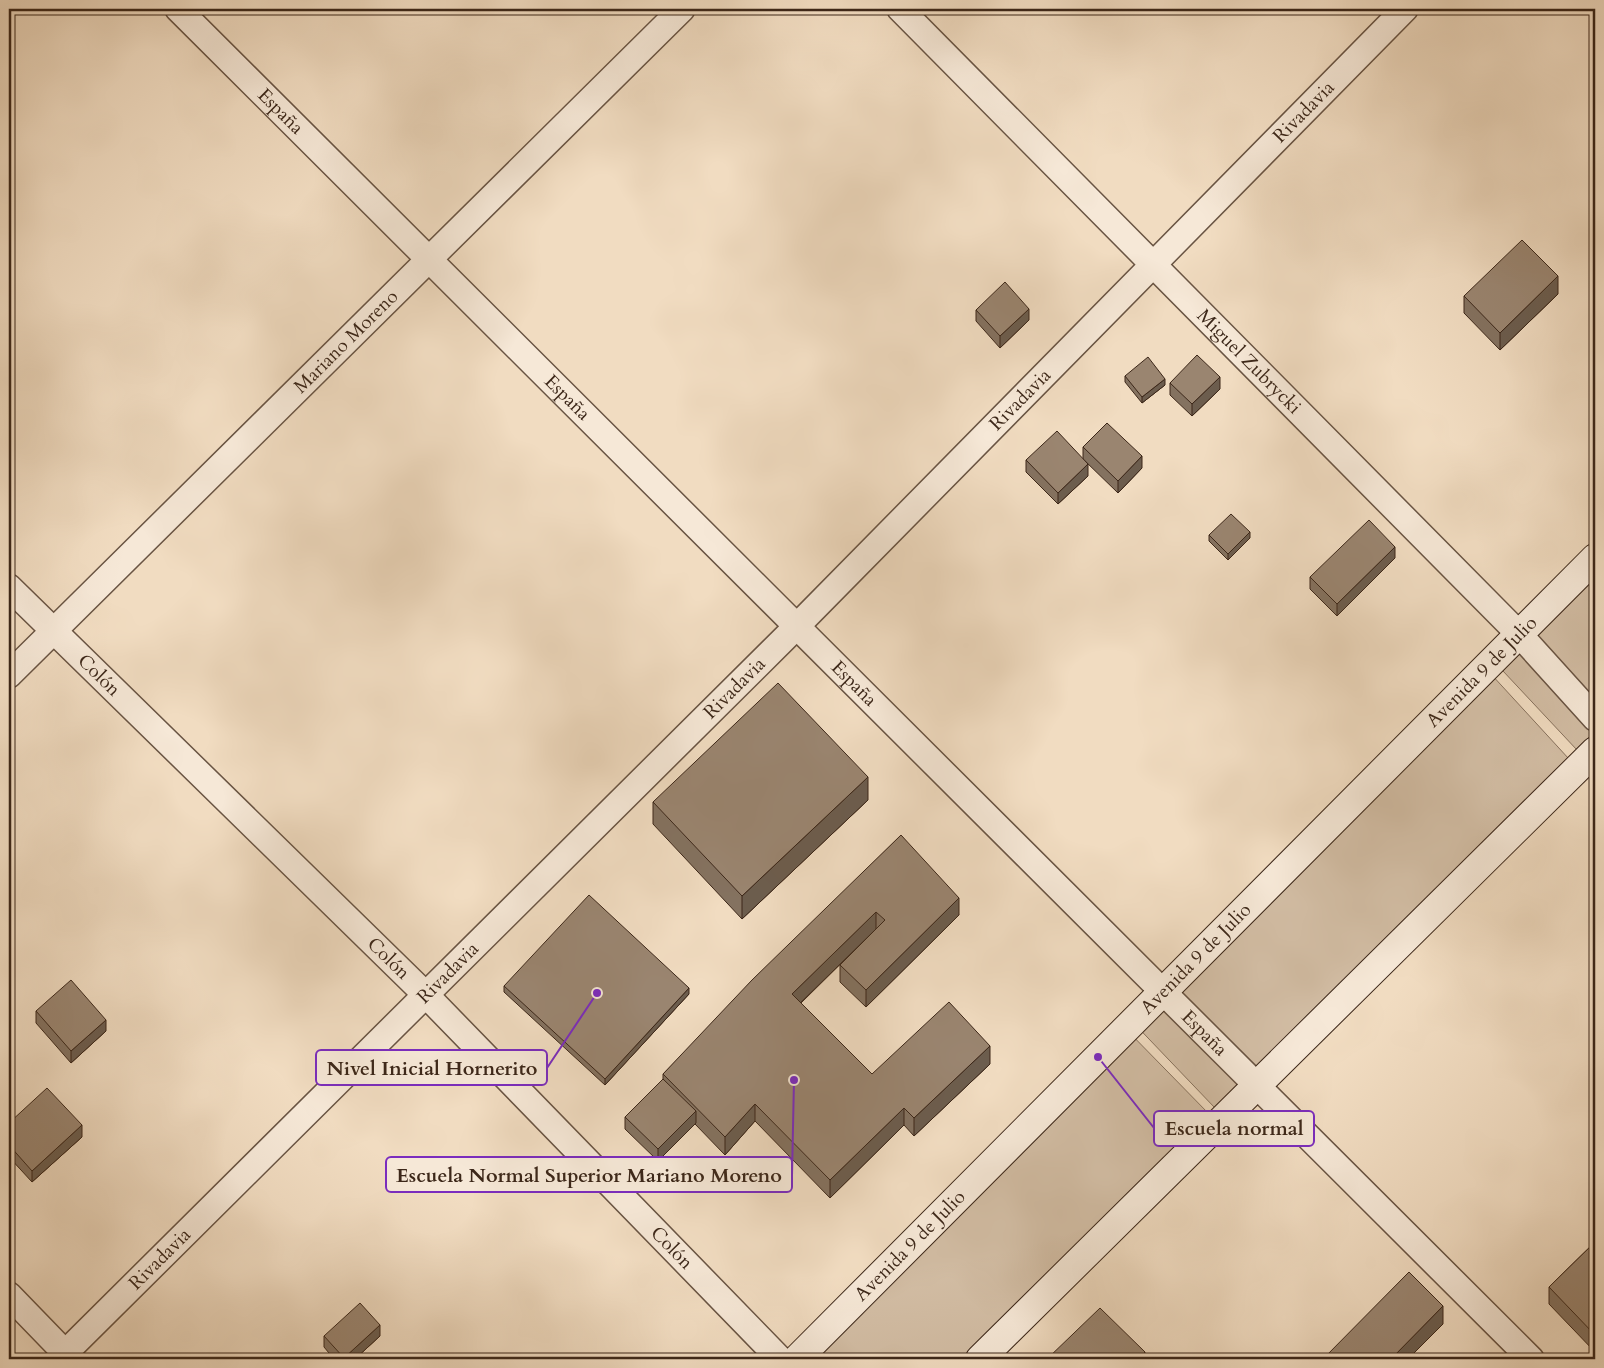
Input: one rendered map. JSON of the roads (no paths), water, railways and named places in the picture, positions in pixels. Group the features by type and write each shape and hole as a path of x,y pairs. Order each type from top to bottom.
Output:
{"main road":[{"name":"Avenida 9 de Julio","path":"797,1359 1595,558"},
{"path":"980,1359 1595,751"}],"street":[{"name":"España","path":"178,9 1530,1359"},
{"name":"Mariano Moreno","path":"9,675 428,258 682,9"},
{"name":"Miguel Zubrycki","path":"900,9 1519,634 1595,718"},
{"name":"Rivadavia","path":"65,1357 796,626 1405,9"},
{"name":"Colón","path":"9,588 426,995 780,1359"},
{"path":"9,1295 65,1357"}],"place":[{"name":"Nivel Inicial Hornerito","path":"597,993"},
{"name":"Escuela normal","path":"1098,1057"},
{"name":"Escuela Normal Superior Mariano Moreno","path":"794,1080"}]}
